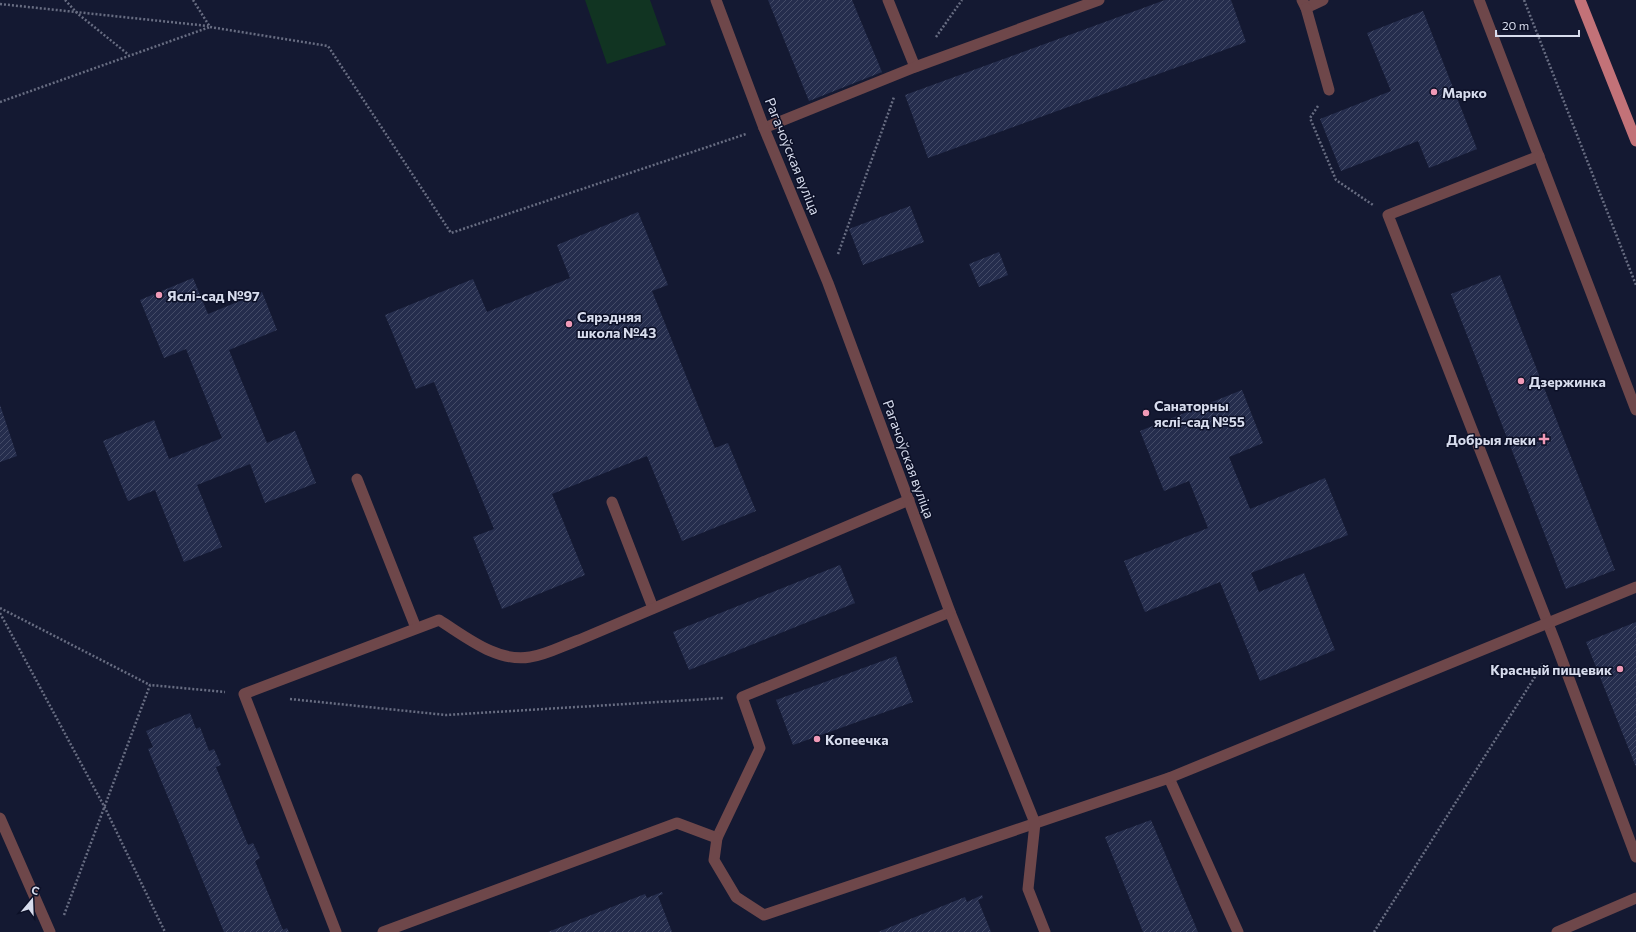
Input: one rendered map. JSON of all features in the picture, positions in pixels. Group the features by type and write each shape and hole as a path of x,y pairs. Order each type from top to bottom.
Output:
{"main road":[{"path":"1580,0 1636,141"}],"street":[{"name":"Рагачоўская вуліца","path":"716,0 764,128 828,283 950,612 1034,823 1028,890 1045,932"},
{"path":"888,0 915,67"},
{"path":"764,128 915,67 1099,0"},
{"path":"1323,0 1304,4 1329,90"},
{"path":"1479,0 1636,410"},
{"path":"1539,156 1388,215 1556,644 1636,857"},
{"path":"357,479 416,628"},
{"path":"336,932 244,694 439,620 491,652 516,658 531,657 579,640 909,500"},
{"path":"612,502 653,608"},
{"path":"950,612 742,697 760,748 717,838 714,860 736,897 764,916 1169,778 1636,587"},
{"path":"1169,778 1238,932"},
{"path":"0,818 50,932"},
{"path":"383,932 677,823 717,838"},
{"path":"1557,932 1636,898"}],"path":[{"path":"65,0 78,14 130,56"},
{"path":"193,0 210,26"},
{"path":"915,67 962,0"},
{"path":"1524,0 1636,285"},
{"path":"0,4 78,14 210,26 328,46 451,233 764,128"},
{"path":"0,102 210,26"},
{"path":"1329,90 1310,118 1336,180 1388,215"},
{"path":"828,283 896,94"},
{"path":"0,608 150,684 244,694"},
{"path":"0,613 105,808 164,932"},
{"path":"1374,932 1556,644"},
{"path":"64,917 150,684"},
{"path":"283,698 446,715 742,697"}],"green space":[{"path":"585,0 650,0 666,45 607,64"}],"building":[{"path":"768,0 852,0 882,72 809,101"},
{"path":"1165,0 1231,0 1246,42 928,158 905,95"},
{"path":"1423,11 1477,149 1429,168 1418,141 1341,171 1320,119 1391,91 1367,33"},
{"path":"910,206 924,242 863,265 849,229"},
{"path":"638,212 668,285 652,291 715,448 728,443 756,511 682,541 647,456 552,494 585,575 502,609 473,537 494,529 434,382 416,389 385,315 473,279 487,312 570,278 557,245"},
{"path":"999,252 1008,275 979,287 969,264"},
{"path":"1500,275 1615,570 1566,589 1451,294"},
{"path":"193,278 208,314 262,292 277,330 229,350 267,443 295,431 316,483 265,503 250,464 197,485 222,547 184,562 155,490 128,501 103,441 154,420 169,459 222,438 186,349 164,358 140,300"},
{"path":"1242,390 1263,443 1229,457 1250,509 1325,478 1348,535 1251,573 1259,592 1304,573 1335,650 1260,681 1220,582 1145,612 1124,561 1208,528 1189,481 1164,491 1140,431"},
{"path":"0,405 17,456 0,462"},
{"path":"840,565 855,603 689,670 673,632"},
{"path":"1636,622 1636,767 1586,642"},
{"path":"896,656 913,702 793,745 776,700"},
{"path":"190,713 196,729 200,727 209,751 214,749 221,765 216,767 248,845 253,843 260,858 255,861 283,930 287,928 289,932 224,932 148,749 153,747 146,731"},
{"path":"1151,820 1198,932 1143,932 1105,837"},
{"path":"662,892 663,894 658,896 672,932 548,932 645,894 647,898"},
{"path":"982,895 983,898 978,900 991,932 878,932 965,897 967,902"}],"place":[{"name":"Марко","path":"1434,92"},
{"name":"Яслі-сад №97","path":"159,295"},
{"name":"Сярэдняя школа №43","path":"569,324"},
{"name":"Дзержинка","path":"1521,381"},
{"name":"Санаторны яслі-сад №55","path":"1146,413"},
{"name":"Добрыя леки","path":"1544,439"},
{"name":"Красный пищевик","path":"1620,669"},
{"name":"Копеечка","path":"817,739"}]}
